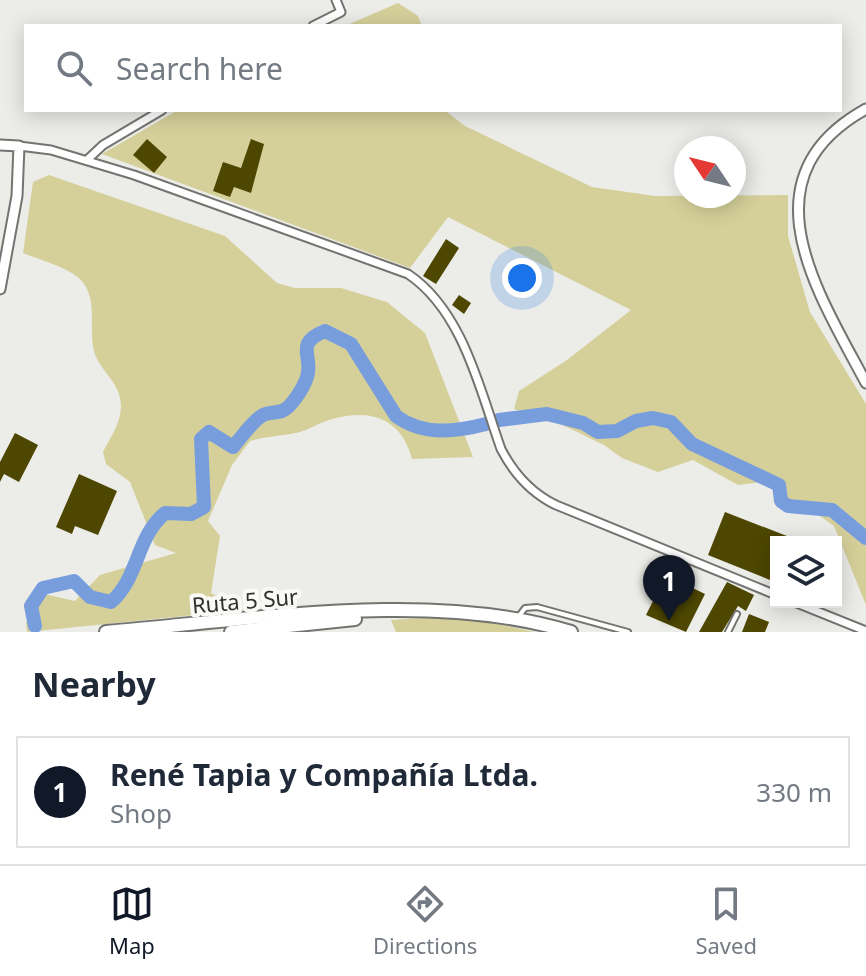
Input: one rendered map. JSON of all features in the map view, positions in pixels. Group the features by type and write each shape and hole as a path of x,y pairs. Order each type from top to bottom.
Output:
{"highway":[{"name":"Ruta 5 Sur","path":"106,632 195,629 387,612 451,610 518,618 571,632"},
{"name":"Ruta 5 Sur","path":"231,632 338,622 387,612"}],"street":[{"path":"317,24 341,12 336,0"},
{"path":"866,109 836,129 814,156 801,190 799,221 816,290 866,383"},
{"path":"87,160 103,145 159,112"},
{"path":"0,145 43,148 87,160 224,205 408,274 430,292 451,323 501,449 527,486 556,505 770,593"},
{"path":"0,289 17,196 19,146"},
{"path":"809,608 866,631"}],"lane":[{"path":"518,618 523,610 537,607 628,632"},
{"path":"728,632 737,614"}],"shaded area":[{"path":"398,3 418,16 421,24 350,24"},
{"path":"175,112 447,112 465,126 592,187 674,196 674,208 746,208 746,195 788,195 788,236 810,312 866,404 866,605 842,546 842,536 838,536 834,526 813,511 782,500 777,480 738,485 693,460 658,472 622,458 604,445 548,418 514,409 519,391 567,360 631,310 448,217 410,268 102,154"},
{"path":"49,175 225,236 277,283 295,288 341,288 387,302 425,333 473,457 412,459 407,445 391,425 381,419 357,415 325,421 300,432 250,441 232,465 208,521 220,536 211,593 244,610 27,632 26,623 40,593 75,601 100,575 176,553 155,545 130,482 106,464 103,452 115,430 121,406 114,383 94,351 91,304 86,287 68,271 23,253 33,182"},
{"path":"441,617 479,620 535,632 396,632 391,620"}],"building":[{"path":"147,139 167,157 154,173 133,155"},
{"path":"251,139 264,144 251,193 234,187 230,197 213,191 223,162 241,168"},
{"path":"446,239 459,248 436,284 423,276"},
{"path":"459,295 471,303 464,314 452,305"},
{"path":"15,433 38,445 19,482 4,474 0,482 0,462"},
{"path":"79,474 117,491 98,535 75,526 72,534 56,527"},
{"path":"725,512 787,536 770,536 770,580 708,555"},
{"path":"666,575 705,594 686,632 646,615"},
{"path":"727,582 754,595 746,611 738,606 722,632 699,632"},
{"path":"749,614 769,622 765,632 742,632"}],"waterway":[{"path":"35,626 31,606 43,588 74,581 90,597 111,602 127,581 148,534 165,513 191,514 204,507 201,439 209,432 233,447 259,417 289,406 307,377 307,346 315,336 325,331 351,344 396,416 406,422 440,430 486,424"},
{"path":"499,420 547,414 583,423 598,432 617,431 636,421 653,418 671,422 692,444 779,485 781,501 788,506 832,510 866,538"}],"place":[{"name":"René Tapia y Compañía Ltda.","path":"669,621"}]}
